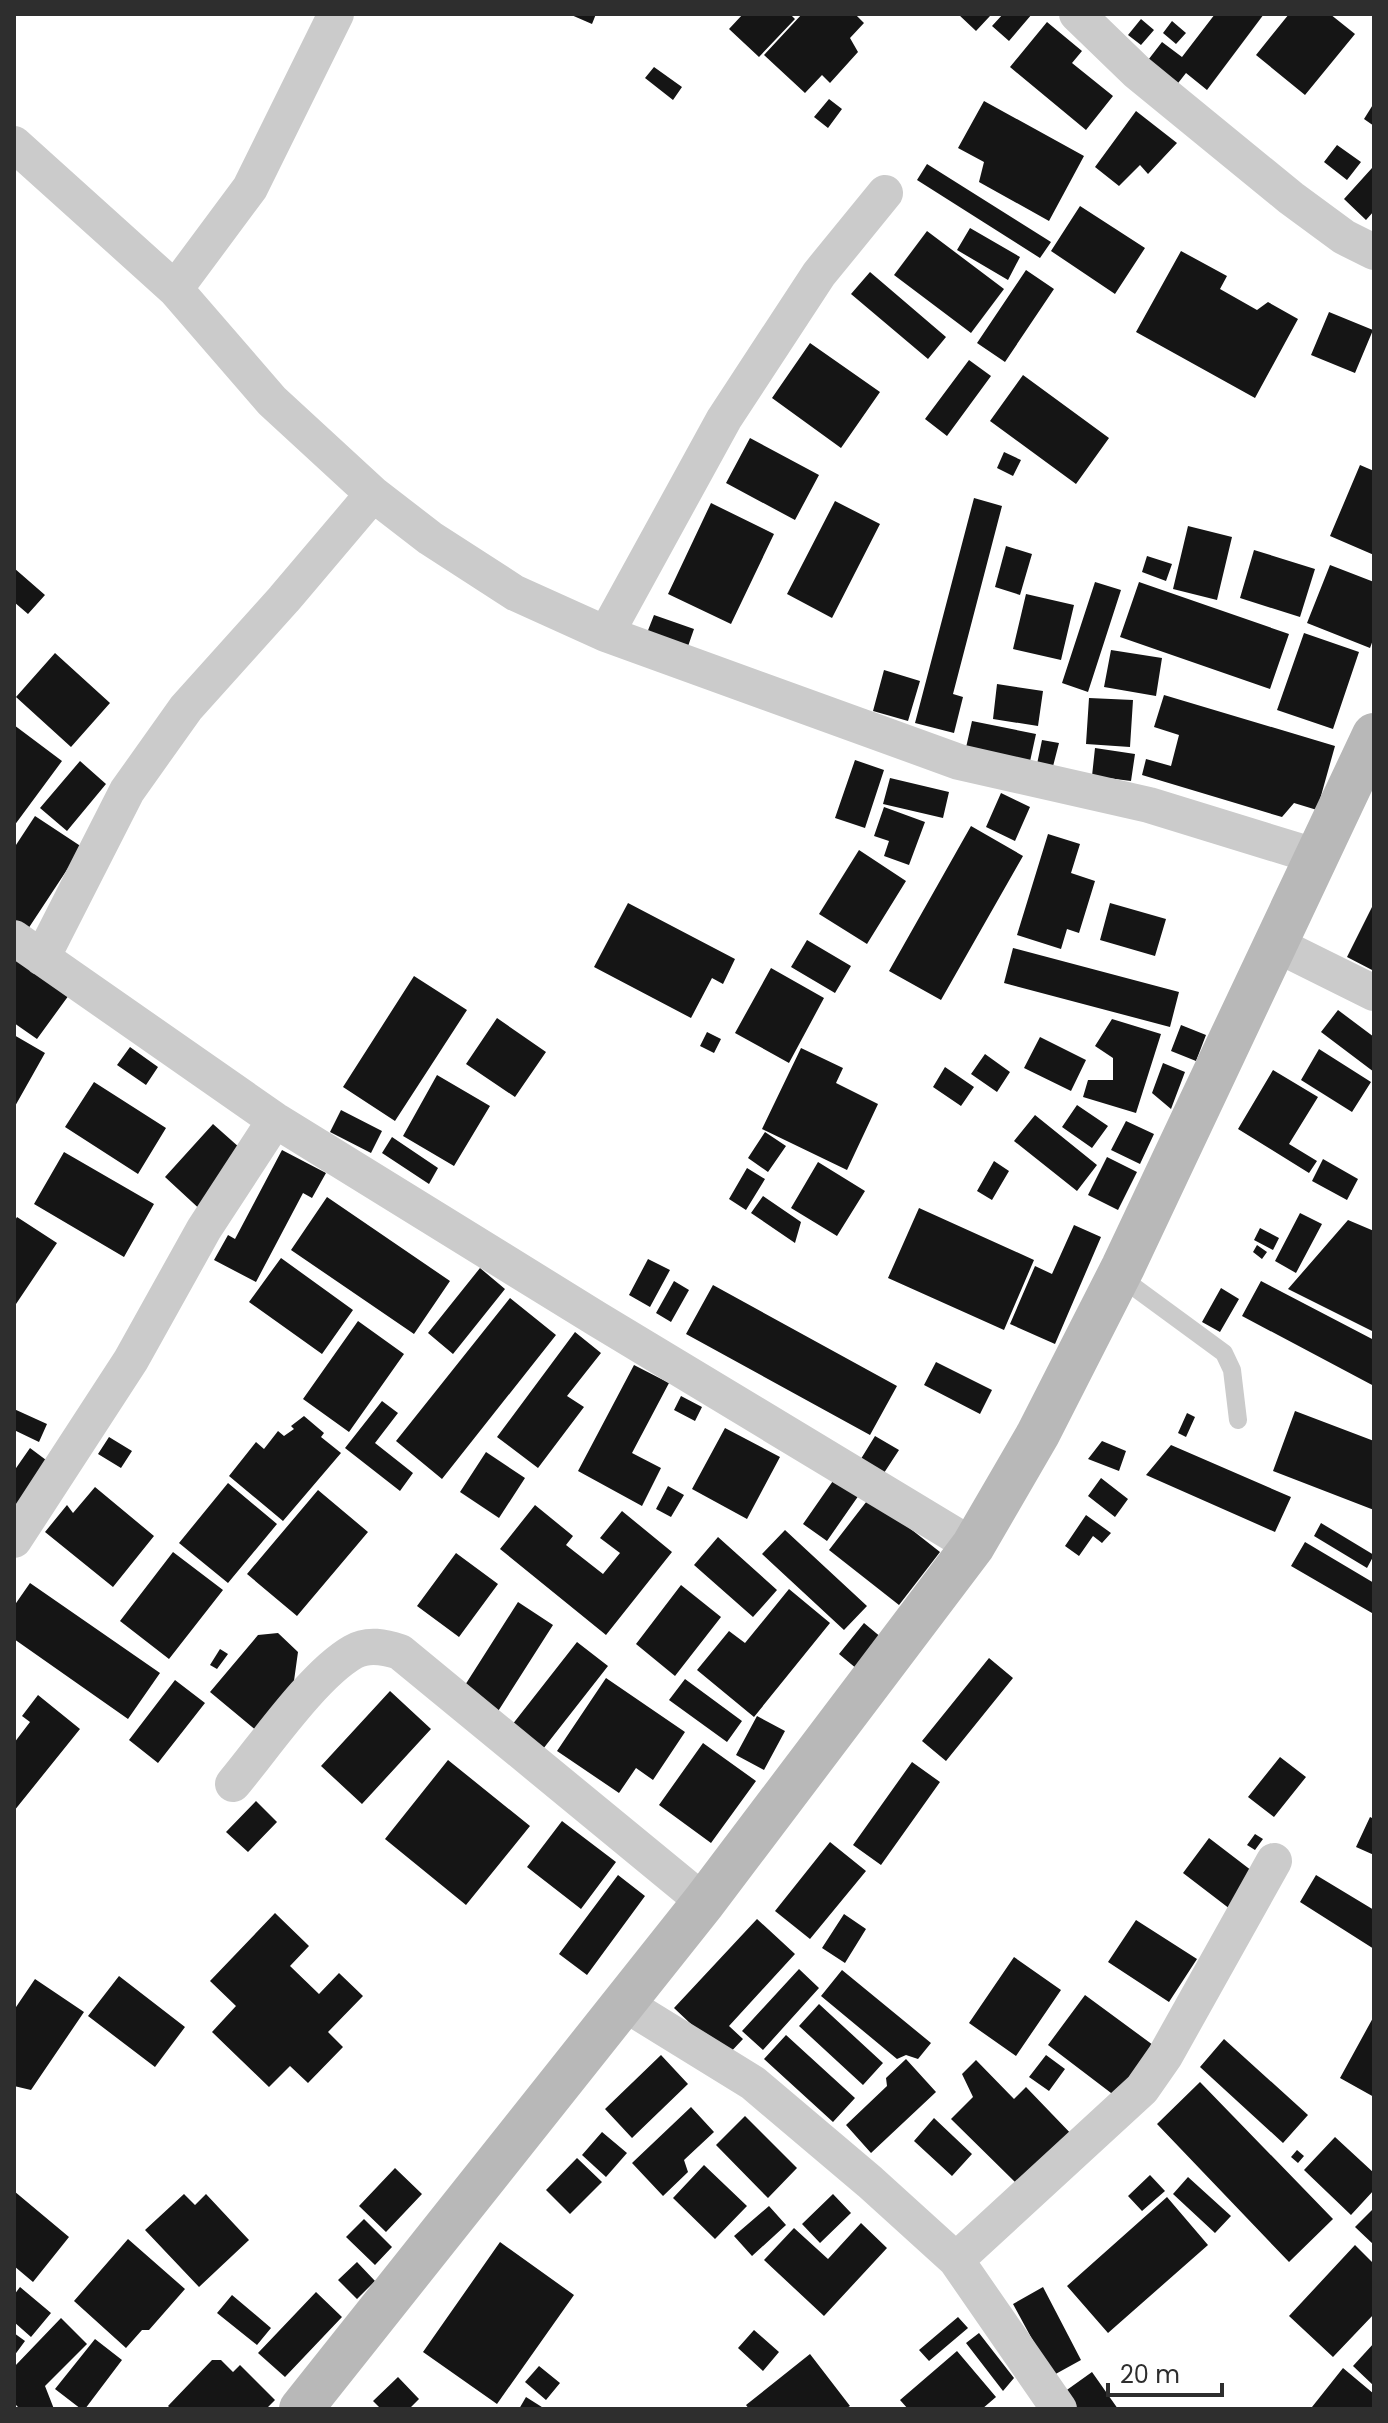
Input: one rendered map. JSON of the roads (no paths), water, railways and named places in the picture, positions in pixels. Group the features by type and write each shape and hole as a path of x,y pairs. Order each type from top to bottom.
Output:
{"street":[{"path":"175,289 250,188 336,14"},
{"path":"1077,14 1137,72 1291,198 1344,237 1374,252"},
{"path":"14,144 175,289 272,401 373,494 430,538 515,593 606,634 959,762 1149,805 1318,857"},
{"path":"606,634 724,419 819,274 885,193"},
{"path":"373,494 186,708 127,791 28,948 275,1120 973,1546"},
{"path":"301,2409 625,2004 973,1546 1038,1434 1119,1276 1374,735"},
{"path":"1275,944 1374,993"},
{"path":"14,1540 131,1360 204,1229 275,1120"},
{"path":"233,1784 320,1679 354,1650 379,1645 400,1652 704,1902"},
{"path":"956,2260 1142,2089 1165,2056 1274,1861"},
{"path":"625,2004 753,2083 956,2260 1059,2409"}],"lane":[{"path":"1119,1276 1224,1353 1232,1370 1238,1420"}]}
